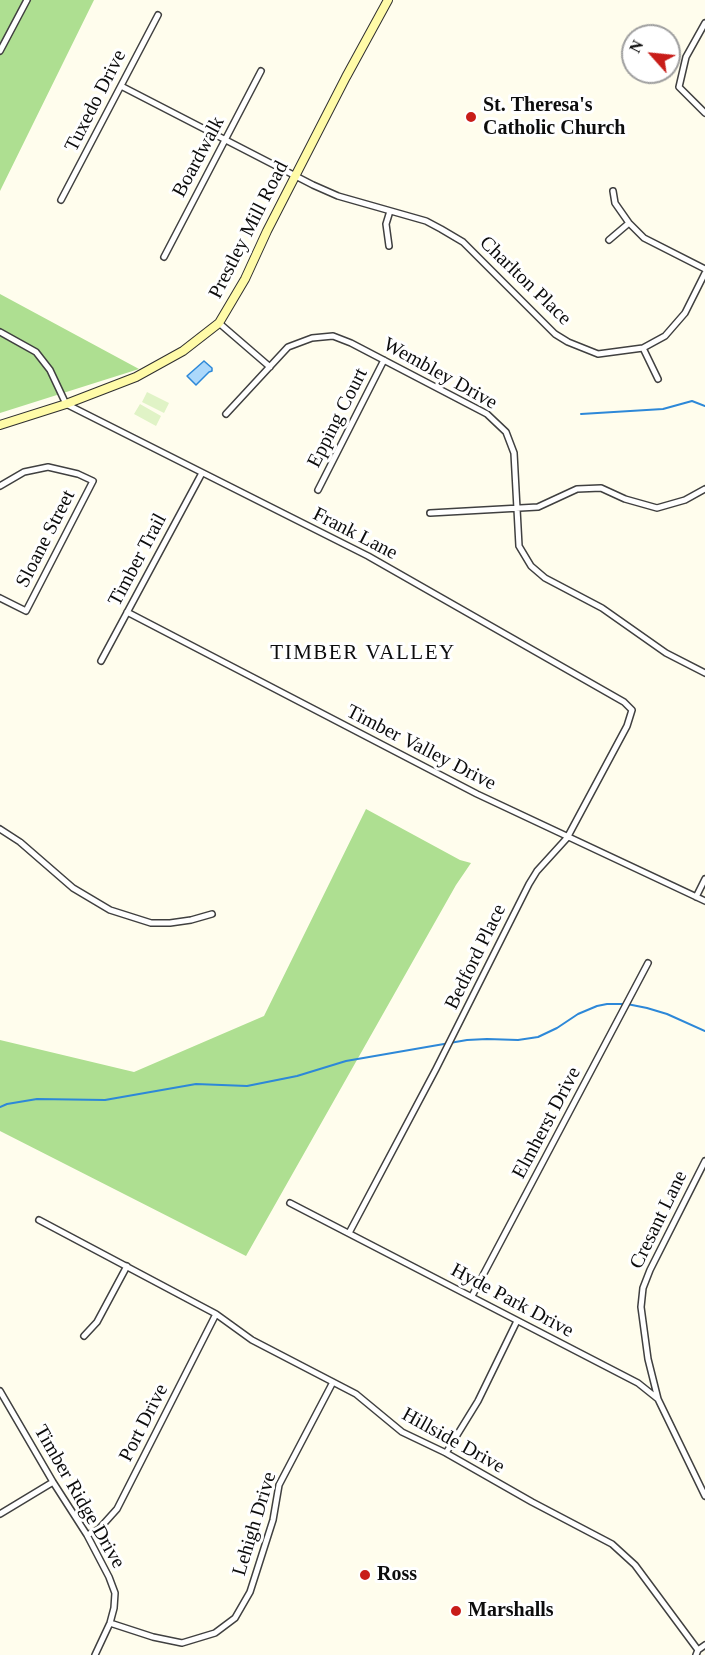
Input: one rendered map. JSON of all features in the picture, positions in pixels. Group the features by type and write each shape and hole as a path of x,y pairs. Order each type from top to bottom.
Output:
{"street":[{"path":"0,51 27,0"},
{"name":"Prestley Mill Road","path":"0,424 66,404 136,377 183,351 219,323 245,279 346,77 388,0"},
{"name":"Tuxedo Drive","path":"61,200 158,15"},
{"path":"705,23 686,57 679,87 705,113"},
{"name":"Boardwalk","path":"164,257 261,71"},
{"name":"Charlton Place","path":"121,86 296,177 338,196 426,221 463,242 547,326 568,342 598,354 643,348 665,336 685,313 705,271"},
{"path":"613,191 615,203 629,223 644,238 705,271"},
{"path":"389,246 386,224 390,211"},
{"path":"609,240 629,223"},
{"path":"219,323 270,367"},
{"path":"0,332 36,352 50,370 66,404"},
{"name":"Wembley Drive","path":"226,414 288,347 312,338 333,336 351,343 487,414 506,432 514,453 519,546 531,566 545,578 602,608 666,653 705,673"},
{"path":"643,348 657,379"},
{"name":"Epping Court","path":"318,490 384,360"},
{"name":"Frank Lane","path":"66,404 368,556 624,702"},
{"name":"Sloane Street","path":"0,486 24,472 48,467 78,474 93,481 26,611 0,598"},
{"name":"Timber Trail","path":"101,661 202,473"},
{"path":"430,513 538,507 578,489 601,488 625,499 657,508 685,500 705,489"},
{"name":"Timber Valley Drive","path":"127,612 477,794 705,901"},
{"name":"Bedford Place","path":"349,1233 436,1069 529,884 537,871 567,838 627,726 632,710 624,702"},
{"path":"0,829 20,842 73,888 110,910 151,922 170,923 212,914"},
{"path":"696,897 705,879"},
{"name":"Elmherst Drive","path":"472,1296 648,963"},
{"name":"Cresant Lane","path":"658,1399 646,1349 641,1307 643,1288 705,1161"},
{"name":"Hyde Park Drive","path":"290,1203 638,1383 658,1399"},
{"name":"Hillside Drive","path":"39,1220 216,1314 252,1340 356,1394 402,1432 446,1453 612,1544 635,1565 697,1653"},
{"path":"84,1336 97,1322 128,1266"},
{"name":"Port Drive","path":"87,1535 99,1529 117,1509 216,1314"},
{"path":"446,1453 478,1401 517,1321"},
{"name":"Lehigh Drive","path":"110,1623 153,1637 182,1643 215,1633 235,1618 250,1592 273,1520 279,1485 333,1382"},
{"name":"Timber Ridge Drive","path":"0,1391 87,1535 115,1593 110,1623 95,1655"},
{"path":"658,1399 705,1496"},
{"path":"0,1514 53,1482"},
{"path":"697,1653 705,1645"}],"green space":[{"path":"0,0 94,0 0,191"},
{"path":"0,294 139,369 0,413"},
{"path":"147,392 169,403 164,413 142,402"},
{"path":"140,404 161,416 156,426 134,414"},
{"path":"366,809 460,860 471,863 456,885 246,1256 0,1131 0,1040 134,1072 264,1016"}],"water":[{"path":"204,361 212,368 212,371 196,385 187,376"}],"waterway":[{"path":"581,414 663,409 692,401 705,406"},
{"path":"0,1107 37,1099 105,1100 196,1084 247,1086 297,1076 346,1061 467,1040 518,1040 538,1037 578,1014 607,1004 627,1004 647,1008 705,1031"}],"place":[{"name":"St. Theresa's Catholic Church","path":"471,117"},
{"name":"Ross","path":"365,1575"},
{"name":"Marshalls","path":"456,1611"}],"district":[{"name":"TIMBER VALLEY","path":"363,653"}]}
